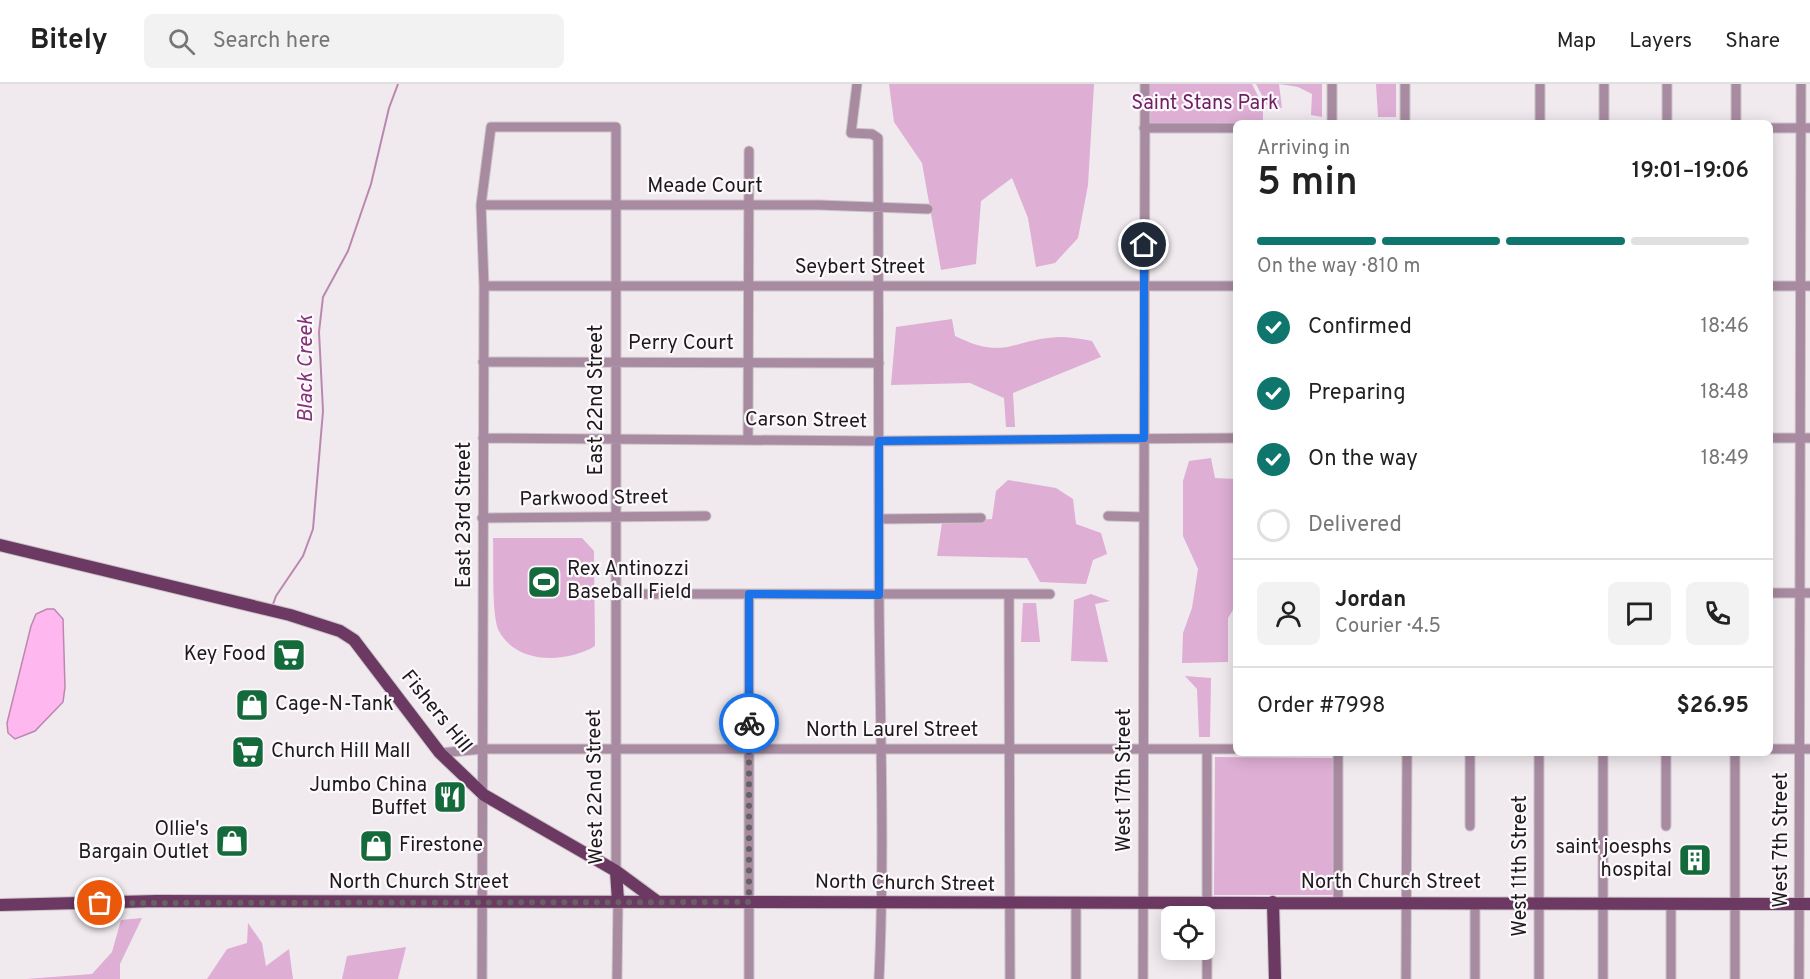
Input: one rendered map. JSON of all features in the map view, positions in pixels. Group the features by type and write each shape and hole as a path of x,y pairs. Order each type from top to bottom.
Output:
{"main road":[{"name":"Fishers Hill","path":"0,545 290,615 347,635 354,640 379,671 440,753 484,795 616,871 658,902"},
{"name":"West 22nd Street","path":"616,871 618,902"},
{"name":"North Church Street","path":"0,905 158,901 1805,904"},
{"path":"1273,902 1275,979"}],"street":[{"path":"857,84 851,133 872,134 878,138 879,595 883,749 883,902 879,979"},
{"name":"West 17th Street","path":"1143,979 1144,84"},
{"path":"1332,84 1332,120"},
{"path":"1405,84 1405,120"},
{"path":"1540,84 1540,120"},
{"path":"1604,84 1604,120"},
{"path":"1667,84 1667,120"},
{"path":"1736,84 1736,120"},
{"name":"West 7th Street","path":"1799,979 1805,904 1805,128 1801,84"},
{"name":"East 23rd Street","path":"482,979 484,286 481,205 491,127 616,127 616,205"},
{"path":"1144,128 1233,128"},
{"path":"1773,128 1805,128"},
{"path":"748,438 749,151"},
{"name":"Meade Court","path":"481,205 748,205 928,209"},
{"name":"East 22nd Street","path":"615,594 616,205"},
{"name":"Seybert Street","path":"484,286 1233,286"},
{"path":"1773,286 1805,286"},
{"name":"Perry Court","path":"483,362 879,363"},
{"name":"Carson Street","path":"483,438 748,438 879,441 1233,438"},
{"path":"1773,438 1805,438"},
{"name":"Parkwood Street","path":"482,518 615,515 706,516"},
{"path":"1108,516 1144,517"},
{"path":"879,519 981,518"},
{"path":"1773,592 1805,592"},
{"path":"615,594 1050,594"},
{"name":"West 22nd Street","path":"615,594 616,871"},
{"path":"749,594 749,979"},
{"path":"1009,594 1010,979"},
{"name":"North Laurel Street","path":"440,753 483,749 1233,749"},
{"path":"1207,979 1208,749"},
{"path":"1773,749 1805,749"},
{"path":"1338,756 1338,903"},
{"path":"1406,979 1407,756"},
{"path":"1470,756 1470,826"},
{"name":"West 11th Street","path":"1539,756 1539,979"},
{"path":"1603,756 1603,979"},
{"path":"1666,756 1666,826"},
{"path":"1735,756 1735,979"},
{"name":"West 22nd Street","path":"617,979 618,902"},
{"path":"1076,903 1076,979"},
{"path":"1475,903 1475,979"},
{"path":"1671,904 1671,979"}],"green space":[{"path":"889,84 1094,84 1088,185 1078,238 1055,263 1036,267 1028,218 1012,178 981,201 976,264 941,270 922,163 894,122"},
{"name":"Saint Stans Park","path":"1148,84 1252,84 1263,106 1263,120 1233,120 1233,123 1148,124"},
{"path":"1256,84 1279,84 1282,108 1267,105"},
{"path":"1279,84 1322,84 1322,117 1311,115 1312,94 1298,87"},
{"path":"1376,84 1396,84 1396,117 1378,117"},
{"path":"952,319 955,336 986,347 1008,347 1043,339 1067,337 1092,341 1101,357 1013,393 1015,427 1006,427 1004,398 970,383 891,385 896,327"},
{"path":"1211,458 1215,478 1233,479 1233,610 1228,618 1228,662 1182,663 1183,633 1192,608 1198,569 1183,536 1183,481 1189,461"},
{"path":"1008,480 1056,488 1073,499 1076,524 1101,533 1107,554 1093,560 1086,584 1040,582 1027,558 937,556 942,523 992,519 996,491"},
{"name":"Rex Antinozzi Baseball Field","path":"493,538 582,538 594,551 595,646 571,656 543,658 518,650 507,642 496,623"},
{"path":"1091,594 1110,601 1095,604 1108,662 1071,661 1074,600"},
{"path":"1023,603 1036,603 1040,642 1021,642"},
{"path":"1185,676 1211,678 1210,737 1199,737 1197,689"},
{"path":"1215,757 1335,758 1334,895 1214,895"},
{"path":"142,918 120,964 120,979 26,979 92,974 112,952 121,920"},
{"path":"248,923 262,943 266,966 289,949 293,979 207,979 227,949 247,943"},
{"path":"406,947 398,979 342,979 347,956"}],"shaded area":[{"path":"47,609 54,609 63,619 65,687 63,702 35,731 15,739 8,733 7,723 31,626 36,614"}],"waterway":[{"name":"Black Creek","path":"272,607 276,596 303,556 313,529 323,411 319,332 323,297 348,251 371,184 389,108 398,84"}],"way so far":[{"path":"100,903 158,901 749,902 749,723"}],"place":[{"name":"Rex Antinozzi Baseball Field","path":"544,582"},
{"name":"Key Food","path":"289,655"},
{"name":"Cage-N-Tank","path":"252,705"},
{"name":"Church Hill Mall","path":"248,752"},
{"name":"Jumbo China Buffet","path":"450,797"},
{"name":"Ollie's Bargain Outlet","path":"232,841"},
{"name":"Firestone","path":"376,846"},
{"name":"saint joesphs hospital","path":"1695,860"}],"route":[{"path":"749,723 749,594 879,595 879,441 1144,438 1144,245"}]}
